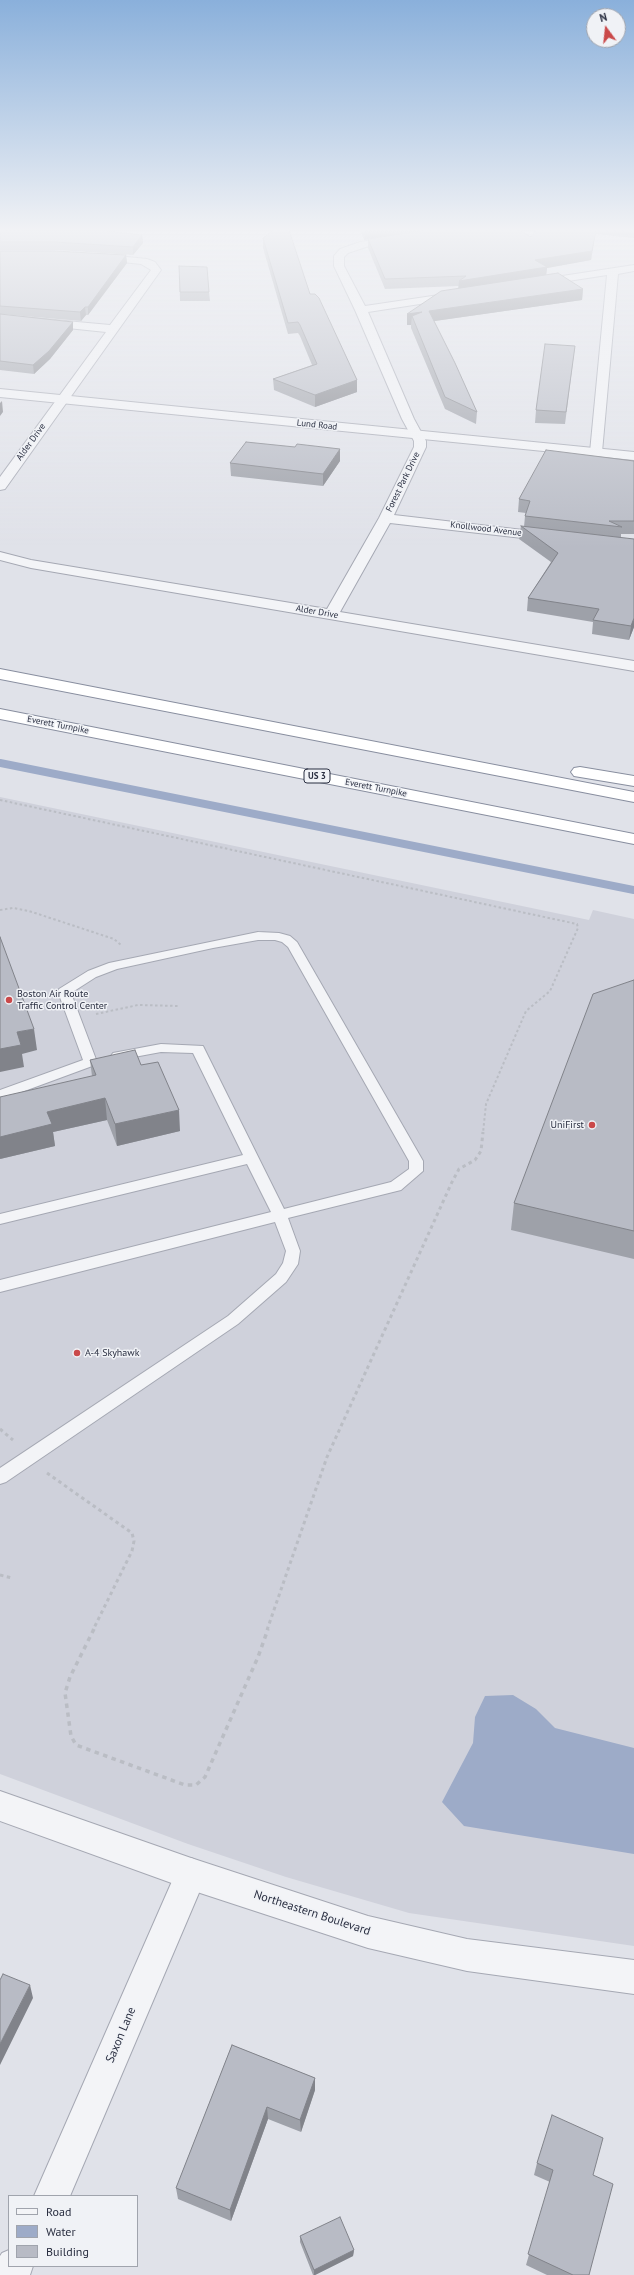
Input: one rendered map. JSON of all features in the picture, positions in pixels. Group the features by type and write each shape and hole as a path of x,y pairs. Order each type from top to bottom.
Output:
{"highway":[{"path":"0,671 634,781"},
{"path":"0,674 634,797"},
{"name":"Everett Turnpike","path":"0,714 634,839"}],"street":[{"name":"Alder Drive","path":"0,486 107,336"},
{"name":"Forest Park Drive","path":"331,615 386,518 420,447 417,435 408,419 372,336"},
{"path":"596,452 607,336"},
{"name":"Lund Road","path":"0,393 634,456"},
{"name":"Knollwood Avenue","path":"386,518 564,539"},
{"name":"Alder Drive","path":"0,556 31,564 634,666"},
{"name":"Northeastern Boulevard","path":"0,1806 191,1874 376,1934 467,1955 634,1977"},
{"name":"Saxon Lane","path":"52,2195 191,1874"}],"lane":[{"path":"0,1286 396,1186 416,1171 416,1161 293,945 286,939 275,936 258,936 133,961 113,966 92,974 64,992 90,1062"},
{"path":"0,1095 90,1062 140,1050 198,1049 280,1216 293,1252 290,1264 281,1278 260,1299 233,1320 0,1477"},
{"path":"0,1219 252,1158"}],"path":[{"path":"0,910 13,908 29,911 114,939 126,950 133,961"},
{"path":"92,1015 138,1005 178,1006"},
{"path":"0,1429 18,1444"},
{"path":"0,1575 12,1578"}],"shaded area":[{"path":"0,797 589,920 593,910 634,919 634,1946 409,1913 286,1877 188,1844 0,1774"}],"water":[{"path":"513,1695 536,1709 555,1728 634,1748 634,1854 464,1826 442,1802 473,1743 475,1717 485,1696"}],"building":[{"path":"0,336 61,336 49,351 33,365 0,361"},
{"path":"305,336 337,336 357,380 315,395 273,379 317,364"},
{"path":"420,336 442,336 477,412 445,397"},
{"path":"545,344 575,346 566,412 536,410"},
{"path":"246,442 295,447 297,444 340,449 323,474 230,463"},
{"path":"546,450 634,461 634,521 609,521 622,527 525,516 530,501 519,499"},
{"path":"521,526 634,539 634,618 631,626 593,620 599,609 528,598 558,553"},
{"name":"Boston Air Route Traffic Control Center","path":"0,937 34,1029 17,1032 21,1045 0,1049"},
{"name":"UniFirst","path":"634,980 634,1231 514,1203 593,994"},
{"path":"135,1050 141,1065 158,1062 179,1110 115,1124 105,1098 47,1112 52,1124 0,1137 0,1097 96,1075 90,1060"},
{"path":"3,1974 30,1985 0,2044 0,1980"},
{"path":"232,2045 315,2078 300,2120 267,2107 230,2210 176,2188"},
{"path":"552,2115 603,2138 593,2175 613,2184 589,2275 573,2275 528,2254 553,2170 537,2163"},
{"path":"340,2217 354,2250 314,2270 300,2236"}],"waterway":[{"path":"0,763 634,890"}],"place":[{"name":"Boston Air Route Traffic Control Center","path":"9,1000"},
{"name":"UniFirst","path":"592,1125"},
{"name":"A-4 Skyhawk","path":"77,1353"}]}
